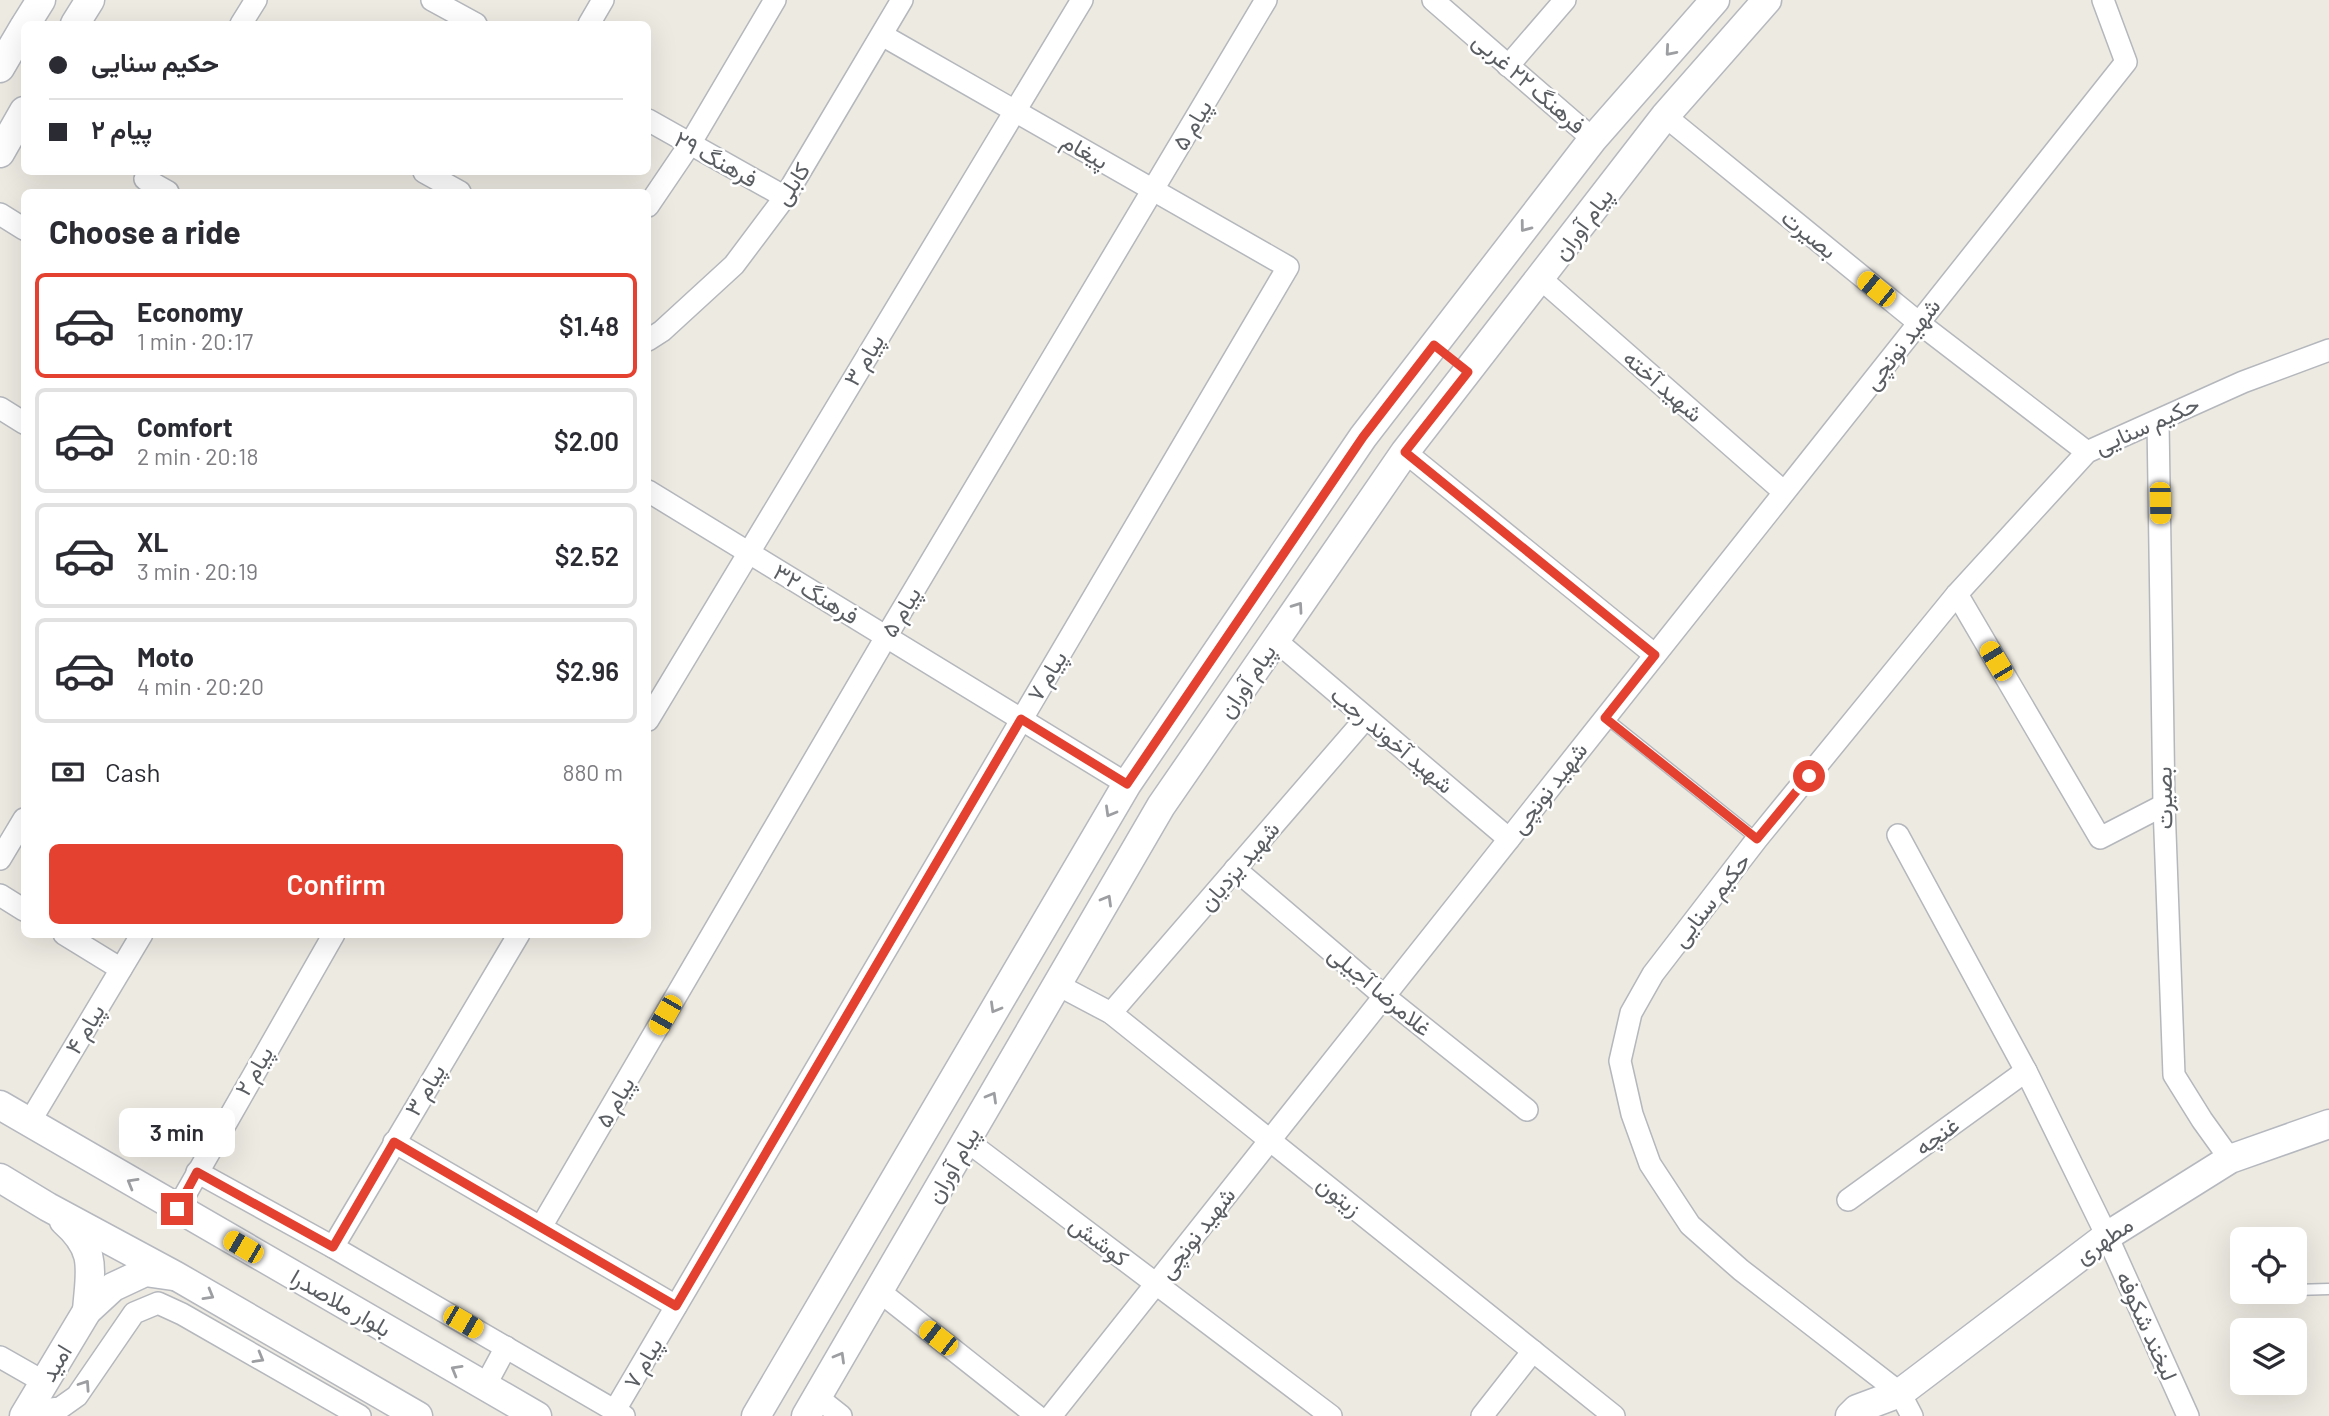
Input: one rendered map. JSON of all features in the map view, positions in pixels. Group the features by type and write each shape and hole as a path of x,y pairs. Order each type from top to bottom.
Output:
{"main road":[{"path":"28,21 41,0"},
{"path":"77,21 90,0"},
{"name":"پیام آوران","path":"756,1416 1127,784 1363,437 1593,139 1715,0"},
{"name":"پیام آوران","path":"812,1407 1161,806 1405,452 1665,116 1767,0"},
{"path":"0,68 21,33"},
{"path":"0,153 21,116"},
{"path":"1434,345 1468,372"},
{"name":"بلوار ملاصدرا","path":"0,1105 537,1416"},
{"name":"مطهری","path":"1850,1416 1857,1409 1900,1408 2107,1236 2230,1159 2329,1124"},
{"path":"0,1178 418,1416"},
{"name":"امید","path":"48,1207 74,1230 90,1254 87,1311"},
{"name":"امید","path":"25,1414 87,1311 113,1287 145,1272 176,1276"}],"street":[{"path":"243,21 256,0"},
{"path":"432,0 470,21"},
{"path":"591,21 603,0"},
{"path":"651,202 690,144 775,0"},
{"name":"کابلی","path":"651,338 734,265 785,197 902,0"},
{"name":"پیام ۳","path":"651,715 1082,0"},
{"name":"پیام ۵","path":"541,1227 886,637 1266,0"},
{"name":"فرهنگ ۲۲ غربی","path":"1433,0 1593,139"},
{"path":"1508,66 1565,0"},
{"name":"شهید نونچی","path":"1051,1416 2126,62 2103,0"},
{"name":"پیغام","path":"882,34 1288,267"},
{"name":"بصیرت","path":"1665,116 1919,323 2087,452"},
{"name":"فرهنگ ۲۹","path":"651,122 785,197"},
{"path":"429,175 455,189"},
{"path":"144,181 161,189"},
{"path":"0,214 21,227"},
{"name":"پیام ۷","path":"620,1413 676,1306 1288,267"},
{"name":"شهید آخته","path":"1541,279 1784,492"},
{"name":"حکیم سنایی","path":"1900,1408 1690,1226 1650,1164 1632,1114 1619,1061 1631,1013 1653,974 1757,839 1957,594 2087,452 2243,382 2329,350"},
{"name":"بصیرت","path":"2158,421 2164,805 2174,1075 2230,1159"},
{"path":"1405,452 1655,655"},
{"name":"فرهنگ ۳۲","path":"651,493 1127,784"},
{"path":"1957,594 2100,838 2164,805"},
{"name":"شهید آخوند رجب","path":"1275,640 1509,839"},
{"name":"شهید یزدیان","path":"1111,1013 1366,718"},
{"path":"0,859 21,824"},
{"name":"لبخند شکوفه","path":"1898,835 2026,1071 2107,1236 2188,1416"},
{"name":"غلامرضا آجیلی","path":"1235,869 1384,996 1527,1110"},
{"path":"0,895 21,908"},
{"path":"71,938 121,969"},
{"name":"پیام ۴","path":"29,1123 140,938"},
{"name":"پیام ۲","path":"177,1209 332,938"},
{"name":"پیام ۳","path":"333,1247 517,938"},
{"name":"زیتون","path":"1058,985 1111,1013 1614,1416"},
{"name":"غنچه","path":"1848,1200 2026,1071"},
{"name":"کوشش","path":"967,1141 1331,1416"},
{"path":"394,1142 676,1306"},
{"path":"197,1172 333,1247 620,1413"},
{"path":"879,1291 1037,1416"},
{"path":"25,1414 60,1408 77,1396 134,1313 158,1303 183,1314 360,1416"},
{"path":"485,1386 506,1347"},
{"path":"1482,1416 1533,1351"},
{"path":"0,1357 44,1382"},
{"path":"812,1407 841,1416"}],"lane":[{"path":"1605,718 1757,839"},
{"path":"2307,1290 2329,1289"}],"route":[{"path":"177,1209 197,1172 333,1247 394,1142 676,1306 1021,719 1127,784 1363,437 1434,345 1468,372 1405,452 1655,655 1605,718 1757,839 1809,776"}]}
